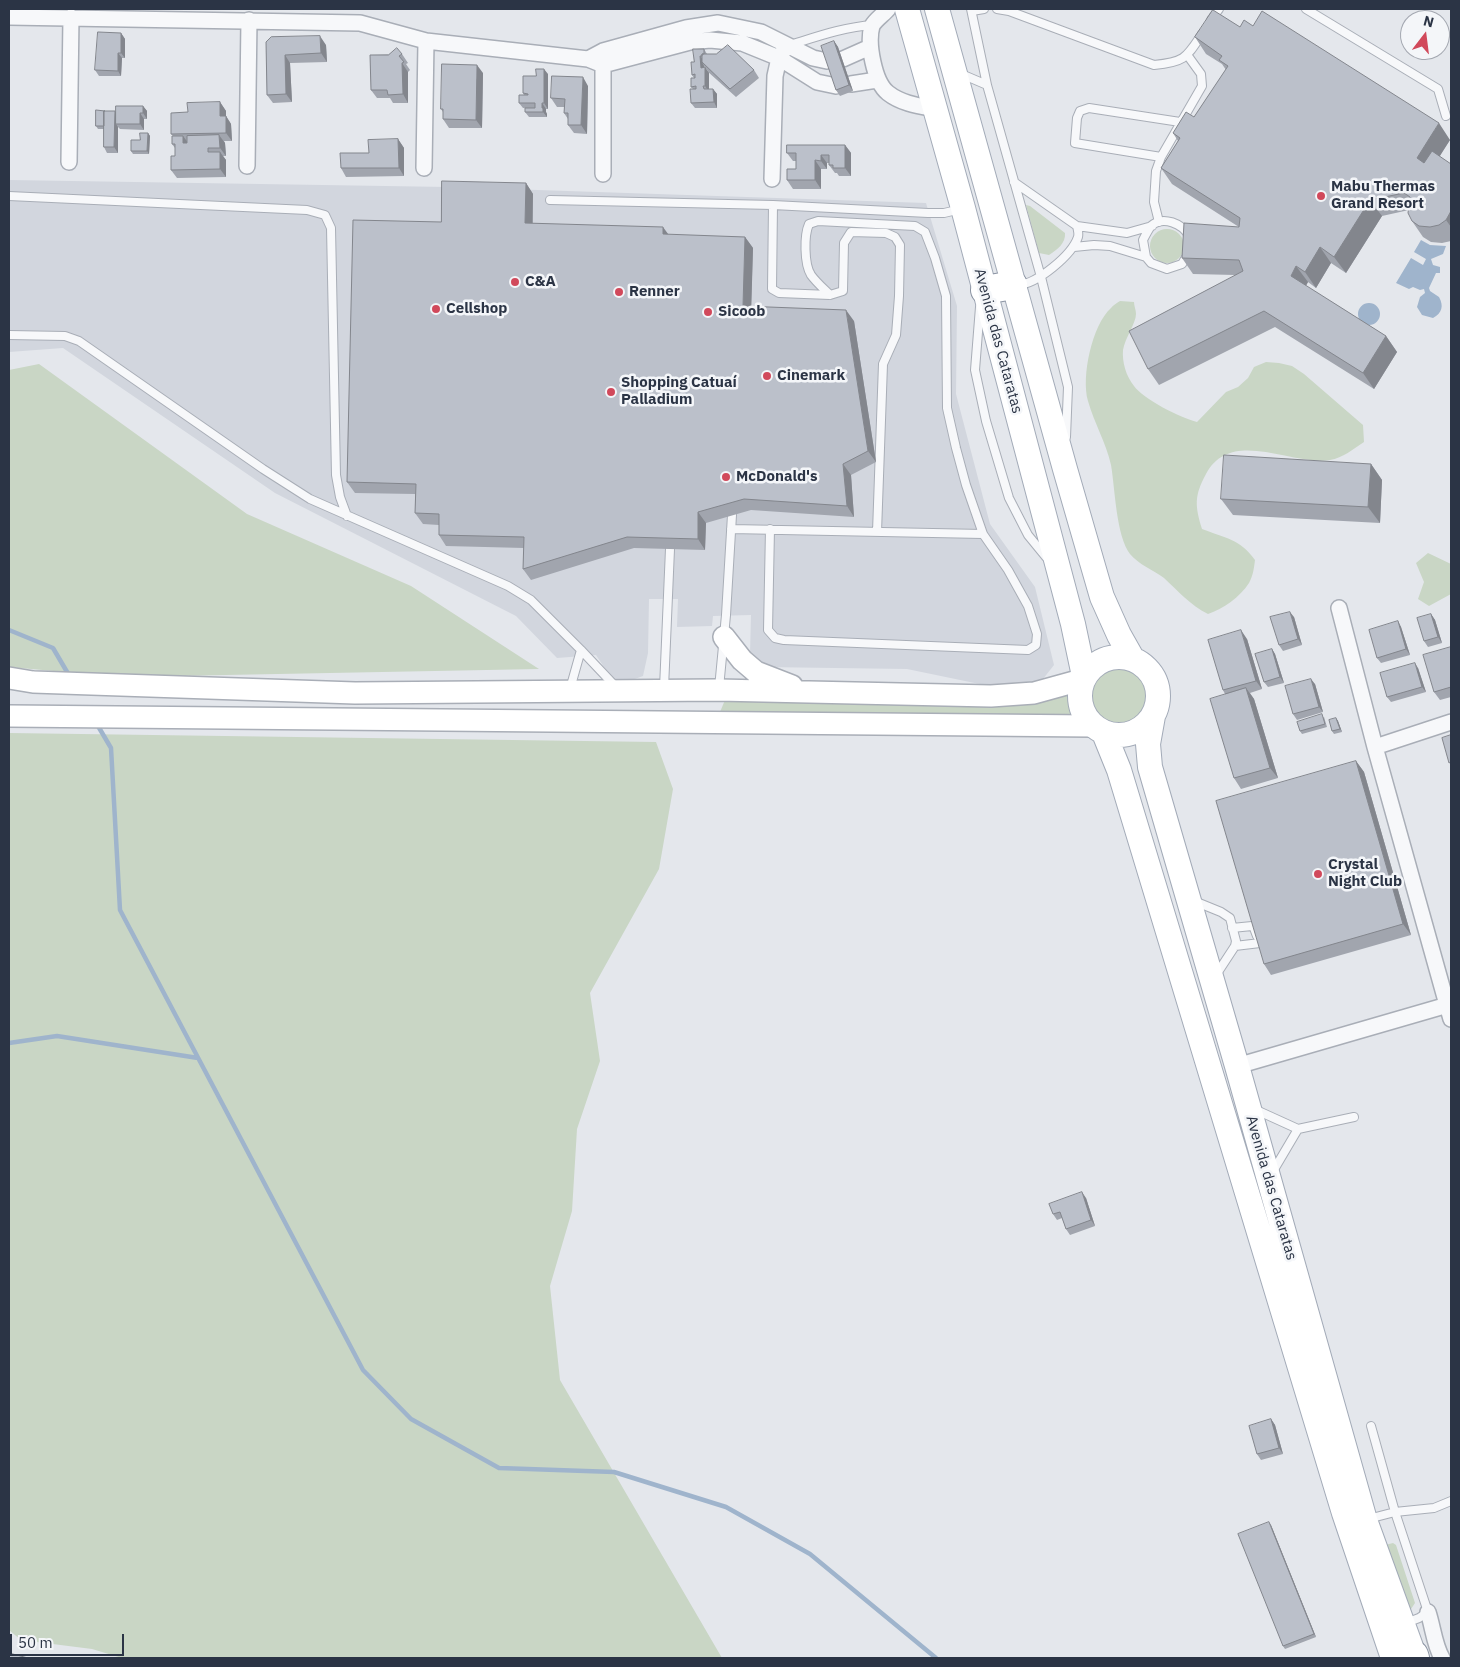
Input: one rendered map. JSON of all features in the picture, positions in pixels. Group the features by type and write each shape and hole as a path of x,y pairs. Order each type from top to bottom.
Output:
{"highway":[{"path":"985,290 1013,285"}],"main road":[{"name":"Avenida das Cataratas","path":"907,9 963,208 1073,624 1083,678"},
{"name":"Avenida das Cataratas","path":"937,9 1013,285 1102,596 1119,635 1132,658"},
{"path":"1112,656 1132,658 1148,670 1154,678 1159,697 1153,716 1139,731 1130,734 1098,730 1081,710 1079,690 1083,678 1102,659 1112,656"},
{"name":"Avenida das Cataratas","path":"1153,716 1148,744 1150,767 1238,1066 1268,1179 1365,1520 1402,1625 1407,1657"},
{"name":"Avenida das Cataratas","path":"1098,730 1119,770 1344,1513 1407,1657"}],"street":[{"path":"888,9 872,25 870,47 877,80 888,93 909,104 936,109"},
{"path":"9,17 360,23 426,42 588,59 710,40 742,43 827,61"},
{"path":"69,162 71,17"},
{"path":"247,166 249,20"},
{"path":"424,168 426,42"},
{"path":"843,59 870,47"},
{"path":"783,52 816,82 836,86"},
{"path":"772,179 775,76 783,52"},
{"path":"603,58 603,174"},
{"path":"851,84 877,80"},
{"path":"1238,1066 1450,1009 1374,747 1338,608"},
{"path":"724,637 742,660 756,672 809,692"},
{"path":"9,678 33,682 354,693 718,690 991,696 1034,694 1083,678"},
{"path":"616,721 646,717 704,715 712,709 718,690"},
{"path":"9,716 616,721 1098,730"},
{"path":"1374,747 1451,722"},
{"path":"1428,1612 1437,1650 1442,1658"}],"lane":[{"path":"984,9 972,10 987,84 1041,277 1068,388 1065,469"},
{"path":"997,9 1009,11 1154,64 1172,63 1188,56 1219,9"},
{"path":"1306,9 1438,88 1446,116"},
{"path":"783,52 827,34 872,25"},
{"path":"1014,182 1077,226 1127,234 1156,224 1168,221 1184,228 1188,235 1190,251 1182,264 1167,269 1151,263 1146,257 1143,240 1156,224 1154,202 1156,171 1161,157 1202,86 1201,74 1188,56"},
{"path":"954,71 987,84"},
{"path":"1161,157 1075,143 1077,118 1080,111 1089,108 1180,122"},
{"path":"9,196 307,210 324,215 331,228 336,475 340,497 347,516"},
{"path":"550,200 773,205 928,213 944,213 963,208"},
{"path":"773,205 772,289 779,293 830,295 844,290 844,242 851,232 886,233 895,237 900,245 896,336 883,364 877,532"},
{"path":"770,530 768,630 775,638 784,640 1028,650 1036,645 1037,634 1028,606 1008,570 983,534 963,476 947,408 946,296 925,232 915,226 818,221 810,224 806,231 806,265 811,275 830,295"},
{"path":"1013,285 1021,285 1041,277 1074,247 1079,235 1077,226"},
{"path":"1074,247 1110,246 1146,257"},
{"path":"985,290 980,308 975,370 986,421 1009,498 1028,535 1059,573"},
{"path":"9,335 65,336 79,341 262,469 310,499 508,586 531,600 619,691"},
{"path":"718,690 724,637 732,515"},
{"path":"731,529 983,534"},
{"path":"664,690 670,548"},
{"path":"569,691 581,650"},
{"path":"1188,899 1221,912 1230,918 1236,941 1235,946 1212,981"},
{"path":"1232,928 1252,926 1261,946 1235,946"},
{"path":"1248,1106 1298,1129 1354,1117"},
{"path":"1268,1179 1298,1129"},
{"path":"1371,1426 1395,1512 1428,1612 1402,1625"},
{"path":"1365,1520 1395,1512 1434,1508 1451,1501"}],"shaded area":[{"path":"9,180 448,187 926,203 957,306 956,394 990,524 1035,587 1054,665 1043,679 1036,684 994,687 907,669 763,667 750,654 751,615 713,616 712,626 677,627 678,599 649,599 648,653 643,676 632,680 612,679 596,655 557,658 516,616 275,493 63,348 9,352"}],"green space":[{"path":"1026,205 1030,206 1065,233 1062,243 1049,255 1039,253"},
{"path":"1167,229 1179,234 1184,246 1179,258 1167,263 1155,258 1150,246 1155,234"},
{"path":"1120,301 1134,302 1136,312 1136,318 1123,350 1124,364 1129,378 1145,397 1172,412 1197,422 1226,392 1238,387 1248,378 1254,367 1266,362 1292,366 1304,374 1363,425 1364,442 1335,459 1315,460 1246,450 1230,453 1217,460 1206,474 1199,489 1197,507 1202,529 1238,543 1255,560 1249,583 1241,593 1231,602 1208,614 1190,602 1164,578 1133,558 1125,546 1122,536 1111,465 1093,417 1086,391 1087,366 1098,326 1104,316"},
{"path":"39,364 247,514 411,586 539,669 121,677 9,667 9,370"},
{"path":"1428,553 1451,564 1451,594 1429,606 1418,599 1424,582 1416,563"},
{"path":"1119,668 1130,670 1139,676 1145,685 1147,696 1145,707 1139,716 1130,722 1119,724 1108,722 1099,716 1093,707 1091,696 1093,685 1099,676 1108,670"},
{"path":"1066,689 1071,707 1078,720 720,712 725,700"},
{"path":"9,733 656,742 673,789 659,869 590,993 600,1061 577,1129 572,1211 550,1286 560,1380 722,1658 122,1658 92,1649 21,1640 9,1630"},
{"path":"1393,1543 1396,1545 1415,1603 1411,1609 1408,1609 1385,1545"}],"water":[{"path":"1421,240 1430,245 1446,246 1443,254 1431,259 1433,265 1440,267 1440,273 1436,273 1429,288 1430,291 1439,297 1442,306 1438,314 1433,318 1422,315 1417,307 1420,297 1425,293 1424,289 1420,290 1413,287 1409,289 1396,283 1411,258 1423,265 1426,259 1414,252"},
{"path":"1369,303 1377,306 1380,314 1377,322 1369,325 1361,322 1358,314 1361,306"}],"building":[{"name":"Mabu Thermas Grand Resort","path":"1213,10 1240,27 1244,20 1253,26 1262,11 1439,123 1417,158 1424,163 1432,151 1451,164 1451,211 1446,220 1439,225 1430,227 1419,226 1412,221 1408,213 1410,197 1404,193 1370,200 1334,257 1320,247 1305,272 1296,266 1291,276 1386,336 1363,373 1264,311 1148,369 1129,331 1243,271 1239,260 1182,258 1184,223 1239,227 1240,218 1161,168 1180,138 1173,133 1186,112 1194,117 1228,66 1219,60 1222,56 1195,37"},
{"path":"98,32 121,33 121,53 118,53 118,71 95,70"},
{"path":"320,36 321,53 285,55 286,94 267,95 266,42 271,37"},
{"path":"834,41 849,85 836,90 821,46"},
{"path":"728,45 754,70 730,89 702,62 702,54 716,54"},
{"path":"397,48 402,54 399,56 404,62 402,63 403,94 388,95 387,90 371,90 370,55 388,55"},
{"path":"693,49 704,49 704,54 700,56 701,68 705,67 705,86 703,86 704,89 713,89 714,102 691,103 690,89 696,89 696,86 691,87 691,78 695,78 695,74 692,75 691,62 694,62"},
{"path":"442,64 477,65 476,120 443,119 443,109 441,109"},
{"path":"536,69 544,69 543,112 525,112 525,108 535,108 535,103 519,103 519,95 528,95 523,93 523,76 536,76"},
{"path":"552,76 583,77 581,125 568,125 568,113 564,113 565,99 551,98"},
{"path":"220,102 220,116 226,116 226,133 171,134 171,113 188,112 187,103"},
{"path":"116,106 143,106 143,113 140,113 140,124 116,124"},
{"path":"96,110 105,111 104,126 96,126"},
{"path":"104,111 115,111 114,147 104,147"},
{"path":"140,133 148,133 147,151 131,151 131,140 140,140"},
{"path":"219,135 220,148 208,148 208,152 220,152 220,169 171,170 171,156 175,156 175,144 172,144 172,136 183,136 183,143 187,143 187,136"},
{"path":"398,139 399,168 341,168 340,153 369,153 368,140"},
{"path":"787,145 845,145 845,168 833,168 833,165 829,165 829,155 821,155 821,161 815,160 815,180 787,180 787,169 796,169 796,153 787,153"},
{"name":"Shopping Catuaí Palladium","path":"442,181 526,183 525,223 663,227 663,234 745,237 743,306 846,310 868,451 843,464 847,506 744,499 698,512 698,539 627,537 523,569 524,537 439,535 439,514 415,513 416,484 347,482 353,220 441,222"},
{"path":"1224,455 1371,464 1368,507 1221,499"},
{"path":"1290,612 1298,639 1279,645 1270,617"},
{"path":"1431,614 1438,637 1424,641 1417,618"},
{"path":"1398,621 1406,649 1377,658 1369,630"},
{"path":"1241,630 1256,681 1223,690 1208,640"},
{"path":"1451,647 1451,687 1434,692 1423,655"},
{"path":"1272,649 1280,677 1264,682 1255,654"},
{"path":"1415,663 1422,687 1387,697 1380,673"},
{"path":"1311,679 1319,707 1293,714 1285,686"},
{"path":"1246,688 1270,768 1234,778 1210,699"},
{"path":"1322,714 1325,724 1300,731 1297,722"},
{"path":"1336,718 1340,729 1332,731 1329,720"},
{"path":"1451,735 1451,762 1449,763 1442,738"},
{"name":"Crystal Night Club","path":"1356,761 1403,924 1264,964 1216,801"},
{"path":"1082,1192 1091,1220 1066,1229 1060,1212 1053,1214 1049,1204"},
{"path":"1271,1419 1279,1448 1257,1454 1249,1426"},
{"path":"1269,1522 1314,1634 1283,1646 1238,1534"},
{"path":"9,1653 28,1658 9,1658"}],"waterway":[{"path":"9,630 53,648 70,677"},
{"path":"98,726 111,748 120,910 363,1370 411,1419 499,1468 614,1472 726,1507 810,1554 936,1658"},
{"path":"9,1043 57,1036 198,1058"}],"place":[{"name":"Mabu Thermas Grand Resort","path":"1321,196"},
{"name":"C&A","path":"515,282"},
{"name":"Renner","path":"619,292"},
{"name":"Cellshop","path":"436,309"},
{"name":"Sicoob","path":"708,312"},
{"name":"Cinemark","path":"767,376"},
{"name":"Shopping Catuaí Palladium","path":"611,392"},
{"name":"McDonald's","path":"726,477"},
{"name":"Crystal Night Club","path":"1318,874"}]}
